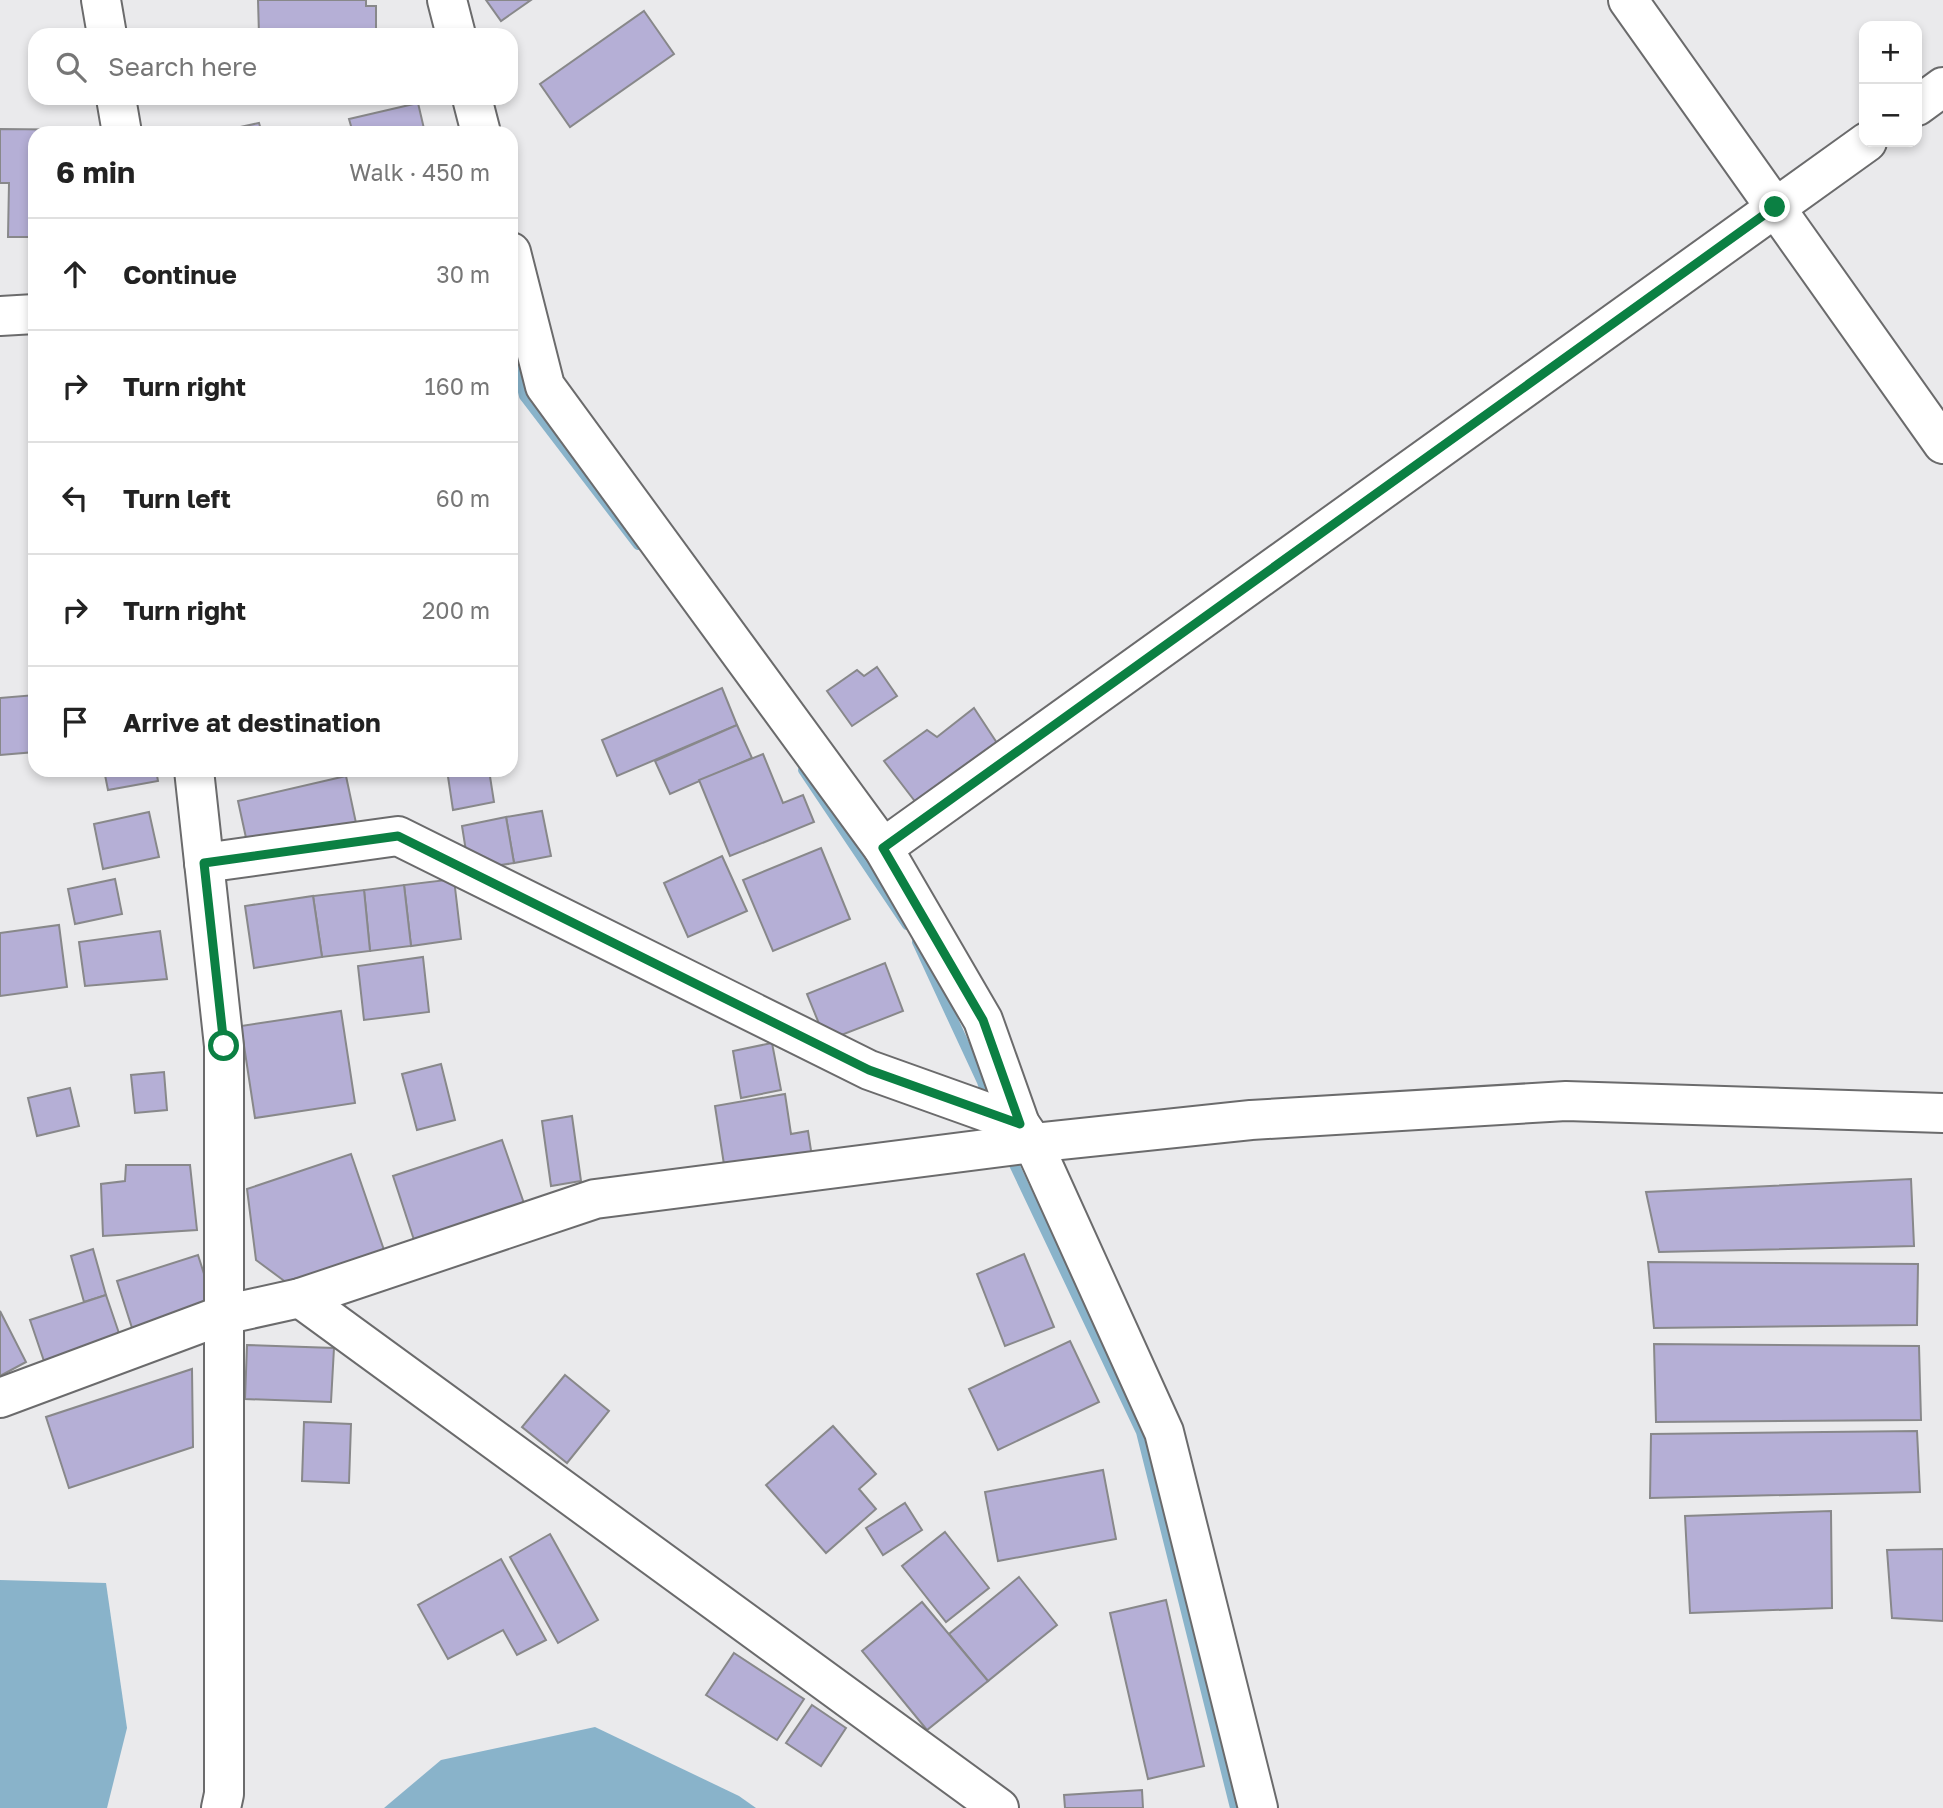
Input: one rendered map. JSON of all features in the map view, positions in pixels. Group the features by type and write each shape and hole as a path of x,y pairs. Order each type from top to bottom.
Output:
{"street":[{"path":"101,0 106,28"},
{"path":"447,0 454,28"},
{"path":"1628,0 1943,444"},
{"path":"1922,103 1943,88"},
{"path":"117,105 121,126"},
{"path":"474,105 479,126"},
{"path":"883,848 1860,147"},
{"path":"518,280 545,386 883,848 983,1020 1027,1134 1164,1432 1258,1808"},
{"path":"0,316 28,314"},
{"path":"195,777 224,1046 224,1794 221,1808"},
{"path":"204,863 398,836 869,1070 1027,1134"},
{"path":"0,1398 223,1315 300,1298 595,1199 1027,1134 1566,1101 1943,1113"},
{"path":"300,1298 999,1808"}],"water":[{"path":"0,1580 106,1583 127,1728 107,1808 0,1808"},
{"path":"595,1727 739,1796 756,1808 384,1808 441,1760"}],"building":[{"path":"258,0 366,0 366,6 376,6 376,28 259,28"},
{"path":"486,0 531,0 501,21"},
{"path":"644,11 674,54 570,127 540,84"},
{"path":"418,105 423,126 351,126 349,119"},
{"path":"0,129 28,129 28,237 8,237 9,183 0,183"},
{"path":"877,667 897,696 852,726 827,691 857,670 864,676"},
{"path":"722,688 737,725 617,776 602,740"},
{"path":"28,696 28,753 0,755 0,698"},
{"path":"974,708 999,746 917,804 884,761 927,730 937,737"},
{"path":"737,725 752,758 670,794 655,761"},
{"path":"763,754 783,803 803,795 814,822 730,856 699,780"},
{"path":"105,777 157,777 158,781 108,790"},
{"path":"346,777 356,823 248,847 238,801"},
{"path":"448,777 490,777 494,802 453,810"},
{"path":"542,811 551,856 514,863 506,817"},
{"path":"149,812 159,857 103,869 94,824"},
{"path":"506,817 514,863 469,870 462,826"},
{"path":"821,848 850,919 773,951 743,880"},
{"path":"722,856 747,911 688,937 664,883"},
{"path":"115,879 122,914 75,924 68,889"},
{"path":"454,879 461,939 411,946 404,885"},
{"path":"404,885 411,946 370,951 364,890"},
{"path":"364,890 370,951 322,957 313,896"},
{"path":"313,896 322,957 254,968 245,906"},
{"path":"59,925 67,987 0,996 0,933"},
{"path":"160,931 167,979 85,986 79,942"},
{"path":"423,957 429,1012 364,1020 358,966"},
{"path":"885,963 903,1011 826,1041 807,994"},
{"path":"341,1011 355,1103 255,1118 241,1026"},
{"path":"772,1043 781,1090 741,1098 733,1051"},
{"path":"441,1064 455,1120 417,1130 402,1074"},
{"path":"164,1072 167,1110 135,1113 131,1075"},
{"path":"70,1088 79,1126 37,1136 28,1098"},
{"path":"785,1094 791,1134 808,1131 812,1157 725,1171 715,1106"},
{"path":"572,1116 581,1181 551,1186 542,1121"},
{"path":"502,1140 526,1209 416,1246 393,1176"},
{"path":"351,1154 385,1253 291,1286 256,1260 247,1189"},
{"path":"126,1165 190,1165 197,1230 103,1236 101,1184 125,1181"},
{"path":"1911,1179 1914,1246 1659,1252 1646,1192"},
{"path":"93,1249 106,1295 84,1302 71,1256"},
{"path":"1024,1254 1054,1327 1005,1346 977,1274"},
{"path":"198,1255 214,1305 133,1331 117,1281"},
{"path":"1648,1262 1918,1264 1917,1325 1654,1328"},
{"path":"106,1295 121,1339 45,1364 30,1320"},
{"path":"0,1311 26,1362 0,1376"},
{"path":"1070,1341 1099,1402 998,1450 969,1389"},
{"path":"1654,1344 1919,1346 1921,1420 1656,1422"},
{"path":"247,1345 334,1348 331,1402 245,1399"},
{"path":"192,1369 193,1447 69,1488 46,1417"},
{"path":"565,1375 609,1411 567,1463 522,1427"},
{"path":"304,1422 351,1424 349,1483 302,1481"},
{"path":"833,1426 876,1474 859,1489 876,1509 826,1553 766,1485"},
{"path":"1917,1431 1920,1492 1650,1498 1651,1434"},
{"path":"1103,1470 1116,1539 998,1561 985,1492"},
{"path":"905,1503 922,1530 883,1555 866,1528"},
{"path":"1831,1511 1832,1608 1690,1613 1685,1516"},
{"path":"945,1532 989,1588 946,1622 902,1566"},
{"path":"550,1534 598,1620 558,1643 510,1557"},
{"path":"1943,1549 1943,1621 1892,1618 1887,1550"},
{"path":"501,1559 546,1640 517,1655 503,1630 448,1659 418,1605"},
{"path":"1019,1577 1057,1625 988,1681 949,1634"},
{"path":"1166,1600 1204,1766 1148,1779 1110,1613"},
{"path":"922,1602 988,1681 927,1730 862,1651"},
{"path":"734,1653 804,1699 777,1740 706,1695"},
{"path":"812,1705 846,1728 821,1766 786,1743"},
{"path":"1142,1790 1143,1808 1065,1808 1064,1795"}],"waterway":[{"path":"518,370 524,396 638,545"},
{"path":"803,770 907,925"},
{"path":"917,942 982,1082 989,1103"},
{"path":"1009,1154 1141,1432 1235,1808"}],"route":[{"path":"224,1046 204,863 398,836 869,1070 1020,1124 983,1020 883,848 1775,207"}]}
